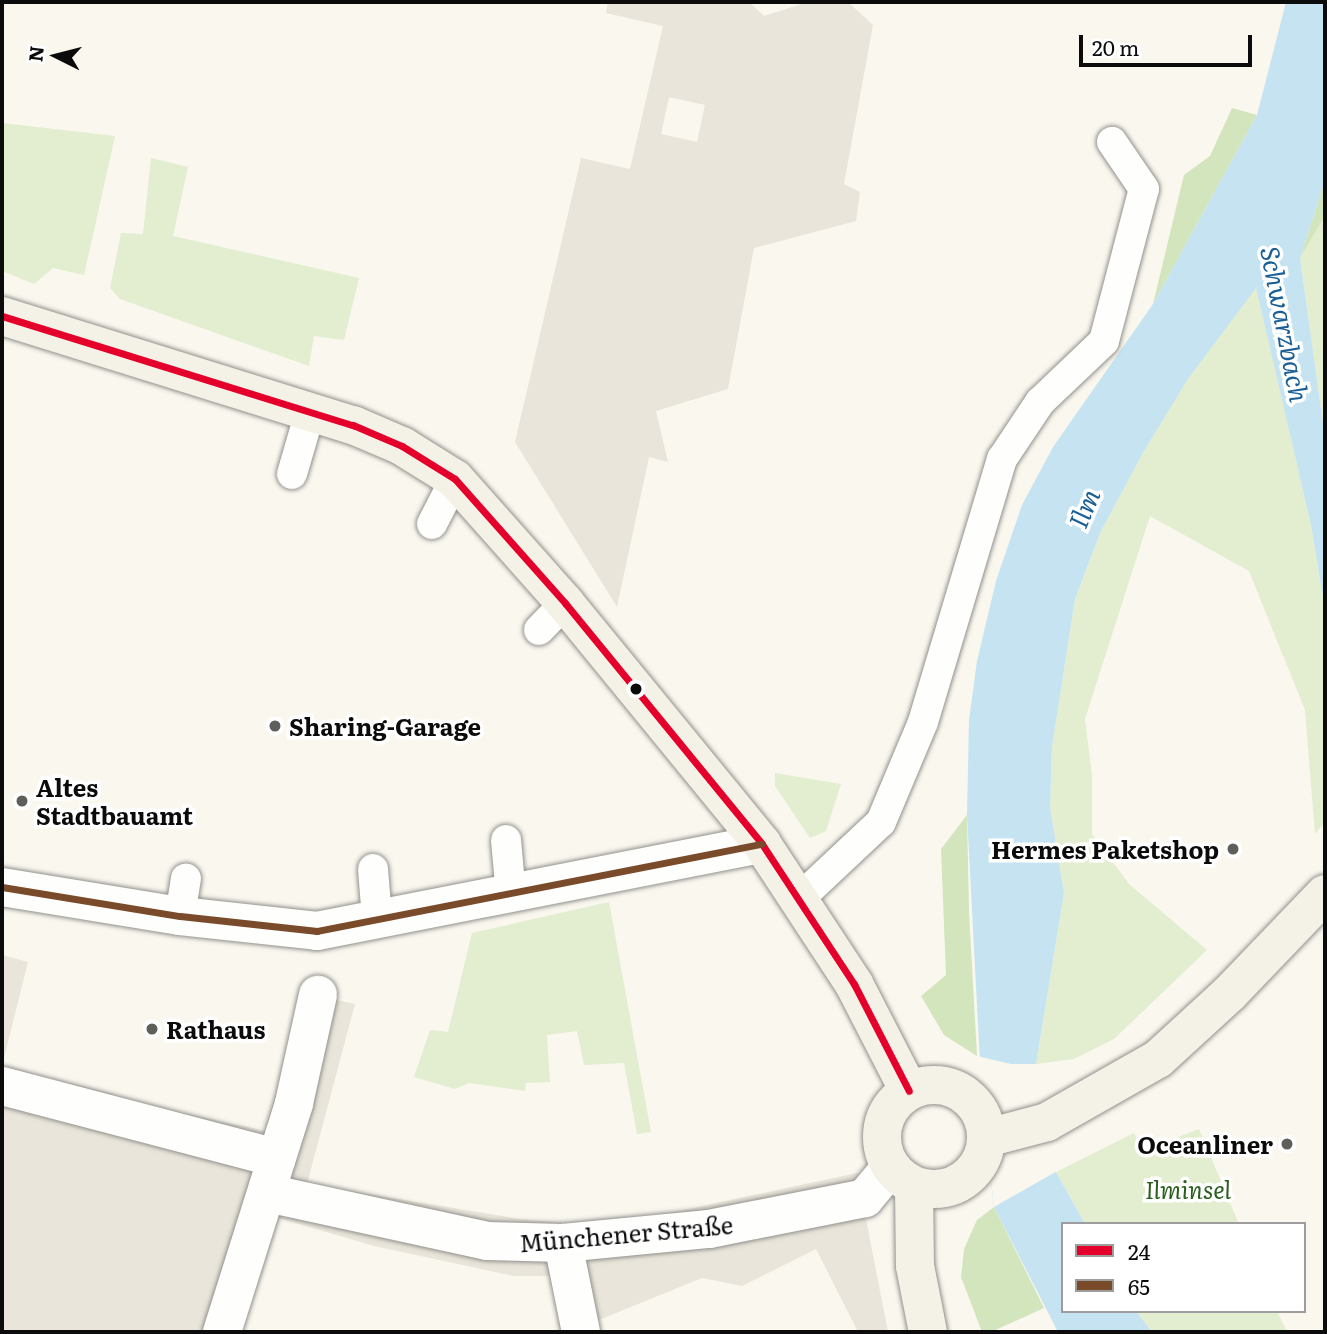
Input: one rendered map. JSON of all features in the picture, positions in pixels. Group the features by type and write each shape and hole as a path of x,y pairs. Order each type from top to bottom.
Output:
{"street":[{"path":"2,316 310,412 402,446 455,479 565,603 762,844 800,898 854,984 909,1091"},
{"path":"2,887 180,916 317,931 762,844"},
{"path":"986,1138 1046,1122 1124,1081 1181,1042 1325,894"},
{"path":"222,1332 272,1176 318,995"},
{"name":"Münchener Straße","path":"2,1086 272,1176 487,1241 563,1243 709,1229 865,1198 903,1177"},
{"path":"903,1177 933,1190 967,1179 979,1166 986,1138 977,1108 958,1090 933,1086 909,1091 895,1102 881,1134 903,1177 915,1266 928,1332"},
{"path":"563,1243 581,1332"}],"lane":[{"path":"800,898 881,822 923,722 1002,459 1040,402 1104,341 1144,189 1112,142"},
{"path":"292,474 310,412"},
{"path":"432,524 455,479"},
{"path":"539,630 565,603"},
{"path":"506,840 511,895"},
{"path":"373,869 377,919"},
{"path":"180,916 186,878"}],"green space":[{"path":"1232,108 1257,115 1153,304 1184,175 1210,156"},
{"path":"2,123 115,136 84,275 53,268 34,284 2,271"},
{"path":"151,158 188,167 173,236 359,278 344,340 314,336 309,366 120,299 110,288 121,233 143,234"},
{"path":"1325,181 1325,216 1300,258"},
{"path":"1325,216 1325,438 1300,258"},
{"path":"1256,287 1311,525 1325,610 1325,822 1315,834 1305,710 1249,571 1150,516 1085,719 1092,776 1092,834 1129,884 1207,950 1114,1039 1074,1059 1036,1064 1064,893 1050,807 1052,747 1075,599 1101,531 1143,453 1188,379"},
{"path":"775,773 841,784 826,831 810,838 775,786"},
{"path":"967,815 977,1056 944,1035 921,996 946,975 941,849"},
{"path":"609,902 651,1132 637,1134 624,1063 584,1065 577,1031 547,1035 550,1082 526,1083 525,1091 469,1083 455,1089 414,1077 430,1030 448,1032 472,933"},
{"name":"Ilminsel","path":"1199,1129 1238,1222 1084,1222 1056,1172 1134,1133 1142,1151"},
{"path":"994,1207 1044,1308 991,1332 982,1332 961,1277 964,1249 977,1220"},
{"path":"1138,1313 1278,1313 1287,1332 1152,1332"}],"shaded area":[{"path":"608,2 749,2 764,16 808,2 848,2 873,25 844,184 860,192 856,221 754,248 728,389 656,411 668,462 649,457 617,607 515,442 581,158 630,169 663,26 606,13","holes":["669,97 705,105 697,142 661,134"]},
{"path":"2,955 28,962 2,1066"},
{"path":"302,992 355,1004 307,1184 520,1219 578,1224 651,1217 857,1173 888,1332 858,1332 816,1249 742,1286 702,1278 589,1324 559,1276 514,1276 374,1246 275,1217 240,1332 2,1332 2,1067 113,1094 112,1098 266,1131"}],"water":[{"path":"1286,2 1325,2 1325,181 1300,258 1325,438 1325,610 1311,525 1256,288 1188,379 1143,453 1101,531 1075,599 1052,747 1050,807 1064,893 1036,1064 1056,1172 1084,1222 1061,1222 1061,1313 1138,1313 1152,1332 1058,1332 994,1207 983,1119 967,815 969,720 977,661 996,581 1022,505 1053,447 1153,304 1257,115"}],"pier":[{"path":"977,1056 1011,1064 1040,1064 1059,1170 994,1207"}],"transit line":[{"name":"24","path":"2,316 353,425 402,446 455,479 565,603 762,844 854,984 909,1091"},
{"name":"65","path":"2,887 180,916 317,931 762,844"}],"place":[{"name":"Sharing-Garage","path":"275,726"},
{"name":"Altes Stadtbauamt","path":"22,801"},
{"name":"Hermes Paketshop","path":"1233,849"},
{"name":"Rathaus","path":"152,1029"},
{"name":"Oceanliner","path":"1287,1144"}],"water label":[{"name":"Schwarzbach","path":"1286,324"},
{"name":"Ilm","path":"1083,508"}]}
